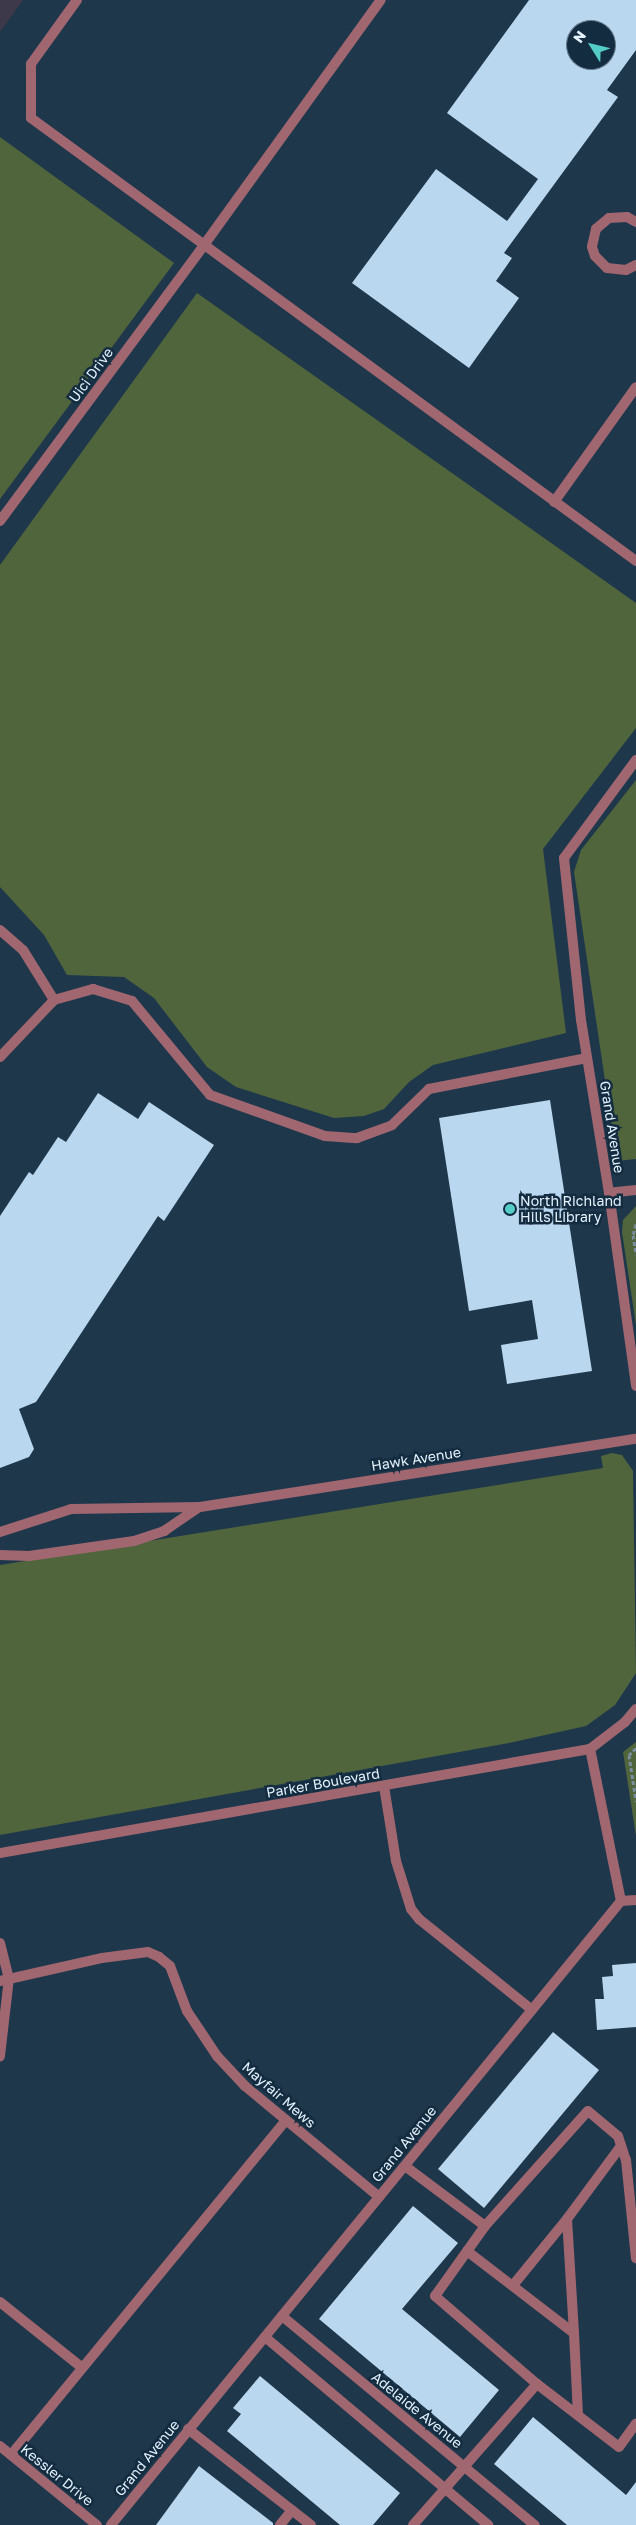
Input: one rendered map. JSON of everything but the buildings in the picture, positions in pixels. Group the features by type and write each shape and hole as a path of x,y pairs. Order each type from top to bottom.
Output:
{"street":[{"path":"77,0 31,64 32,118 636,561"},
{"name":"Uici Drive","path":"0,521 204,245 381,0"},
{"path":"636,222 627,217 609,218 596,229 592,246 595,256 608,268 626,270 636,265"},
{"path":"554,502 636,387"},
{"name":"Grand Avenue","path":"636,760 564,858 581,1020 609,1193 636,1386"},
{"path":"0,930 23,950 54,1000"},
{"path":"0,1057 54,1000 93,989 132,1001 210,1095 325,1136 357,1138 392,1125 429,1089 587,1058"},
{"path":"609,1193 636,1190"},
{"name":"Hawk Avenue","path":"0,1532 71,1509 200,1507 636,1439"},
{"name":"Hawk Avenue","path":"0,1556 29,1556 134,1541 164,1530 200,1507"},
{"name":"Parker Boulevard","path":"0,1854 590,1749 625,1722 636,1709"},
{"path":"590,1749 621,1901 636,1900"},
{"path":"384,1786 396,1861 411,1909 419,1919 532,2010"},
{"name":"Grand Avenue","path":"111,2525 621,1901"},
{"path":"0,1943 4,1980 0,2056"},
{"name":"Mayfair Mews","path":"4,1980 102,1958 148,1952 160,1957 170,1966 187,2011 217,2056 245,2086 379,2197"},
{"path":"636,2258 626,2160 618,2136 588,2111 485,2226 435,2296 537,2384 619,2447 636,2424"},
{"path":"12,2455 81,2367 286,2120"},
{"path":"514,2284 567,2219 621,2146"},
{"path":"405,2166 485,2226"},
{"path":"567,2219 578,2415"},
{"path":"467,2251 514,2284 574,2333"},
{"path":"0,2302 81,2367"},
{"name":"Adelaide Avenue","path":"282,2316 535,2525"},
{"path":"264,2337 488,2525"},
{"path":"413,2525 463,2465 537,2384"},
{"path":"188,2429 311,2525"},
{"name":"Kessler Drive","path":"0,2446 97,2525"},
{"path":"280,2525 292,2510"}],"path":[{"path":"636,1224 633,1235 636,1255"},
{"path":"636,1748 629,1755 636,1801"}],"shaded area":[{"path":"0,0 23,0 0,32"}],"green space":[{"path":"0,137 174,263 0,499"},
{"path":"197,293 636,603 636,728 543,849 566,1033 433,1065 409,1082 384,1109 364,1116 334,1118 236,1087 207,1067 154,998 124,977 67,975 44,935 0,887 0,565"},
{"path":"636,780 636,1159 617,1161 574,872 581,850"},
{"path":"636,1206 636,1325 622,1232 623,1220"},
{"path":"612,1453 622,1455 633,1471 636,1673 615,1705 586,1726 509,1743 0,1835 0,1565 603,1468 601,1456"},
{"path":"636,1742 636,1836 623,1752"}],"place":[{"name":"North Richland Hills Library","path":"510,1209"}]}
